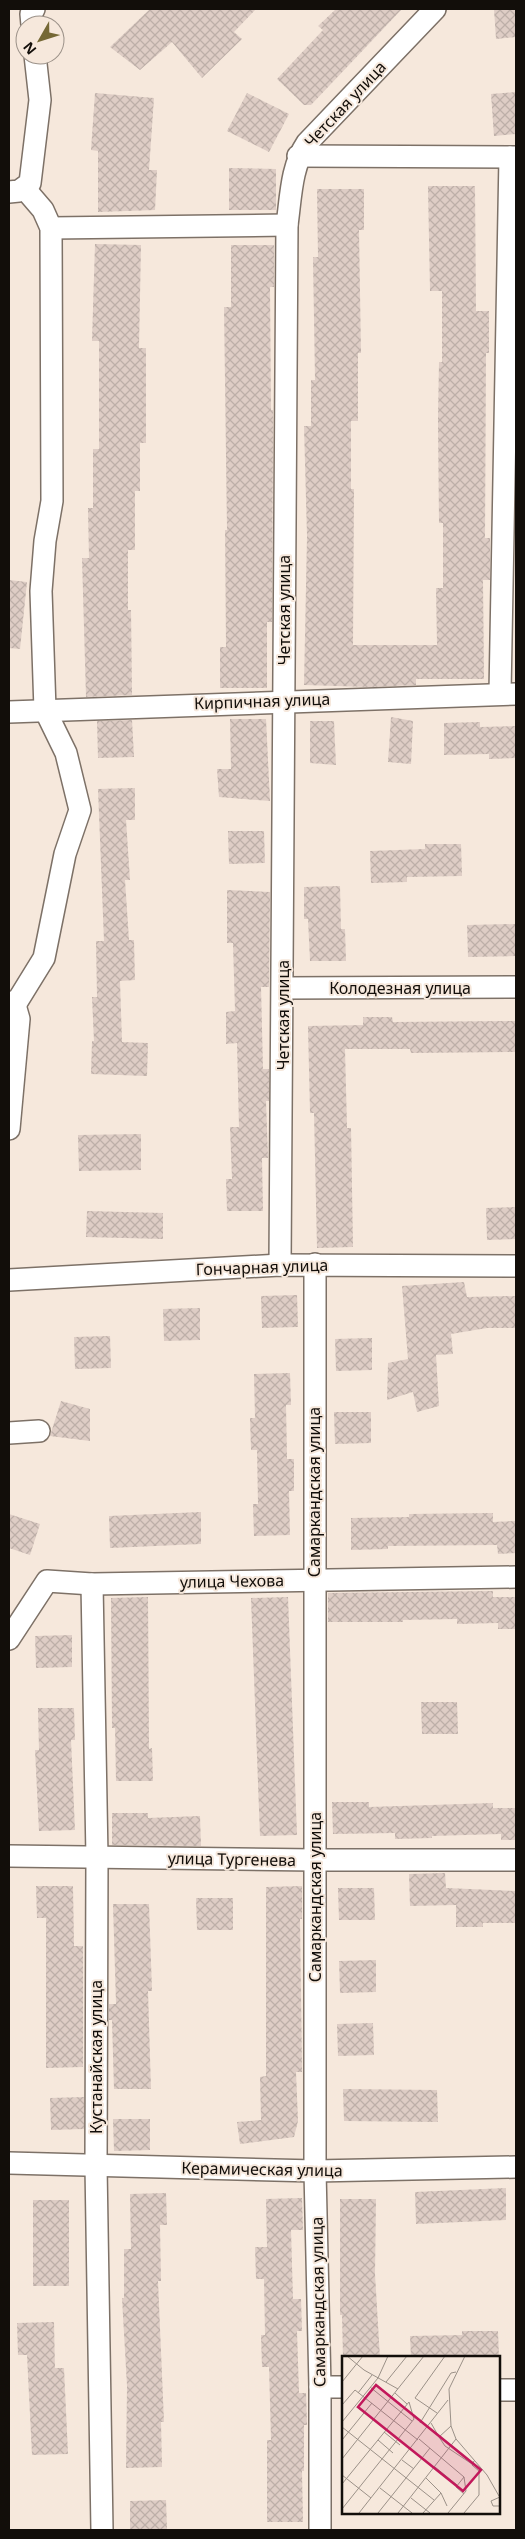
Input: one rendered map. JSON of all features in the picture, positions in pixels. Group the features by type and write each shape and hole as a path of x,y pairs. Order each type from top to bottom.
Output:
{"street":[{"name":"Четская улица","path":"280,1265 287,225 298,156 307,143 435,9"},
{"path":"9,1130 19,1019 12,1004 44,958 65,854 80,810 66,753 45,710 41,591 45,541 52,502 51,228 43,210 17,190 30,183 40,100 36,65"},
{"path":"298,156 513,157 508,693"},
{"path":"51,228 287,225"},
{"name":"Кирпичная улица","path":"9,712 283,700 508,693"},
{"name":"Колодезная улица","path":"283,988 516,987"},
{"name":"Гончарная улица","path":"9,1280 315,1264 516,1266"},
{"name":"Самаркандская улица","path":"315,1264 315,2171 320,2387 320,2530"},
{"path":"9,1433 39,1431"},
{"name":"улица Чехова","path":"9,1639 46,1581 92,1584 516,1577"},
{"name":"Кустанайская улица","path":"92,1584 97,1857 96,2166 102,2530"},
{"name":"улица Тургенева","path":"9,1856 315,1860 516,1860"},
{"name":"Керамическая улица","path":"9,2163 315,2171 516,2167"},
{"path":"320,2387 342,2387"},
{"path":"500,2390 516,2390"}],"building":[{"path":"150,9 256,9 234,32 242,39 202,78 172,42 140,70 110,47"},
{"path":"336,9 402,9 311,105 304,105 277,79 323,30 318,26"},
{"path":"494,9 516,9 516,37 496,39"},
{"path":"516,92 516,134 494,136 491,94"},
{"path":"95,93 154,98 149,170 157,170 155,210 98,212 98,151 91,150"},
{"path":"247,93 289,114 269,152 227,131"},
{"path":"229,168 276,169 276,210 229,210"},
{"path":"428,186 475,186 476,311 489,311 489,353 486,353 485,538 490,538 490,580 483,580 484,679 416,679 416,685 370,687 304,685 307,536 304,426 311,426 311,380 315,380 313,257 318,257 317,189 364,189 364,230 359,230 361,353 358,353 358,421 351,421 351,489 354,489 353,645 437,645 436,588 443,588 443,523 439,523 438,419 439,362 442,362 442,291 430,291"},
{"path":"95,244 141,245 139,348 146,348 146,443 140,443 140,491 135,491 135,550 128,550 128,610 131,610 132,695 86,697 82,558 89,558 88,508 93,508 93,449 99,449 99,341 92,341"},
{"path":"231,245 274,245 274,287 270,287 271,410 273,410 272,622 267,622 267,688 220,688 220,647 226,647 225,530 227,530 224,307 231,307"},
{"path":"9,580 27,582 20,649 9,648"},
{"path":"391,717 413,721 411,764 388,762"},
{"path":"230,719 266,719 270,801 219,797 217,769 231,769"},
{"path":"132,720 134,757 98,758 97,721"},
{"path":"310,721 334,721 336,765 310,763"},
{"path":"480,722 480,727 516,726 516,758 489,759 489,754 444,755 444,723"},
{"path":"135,788 135,820 126,820 130,880 125,880 129,940 134,940 135,980 120,981 122,1042 148,1043 147,1076 91,1074 92,1041 94,1041 92,997 97,997 96,941 104,941 98,789"},
{"path":"228,831 264,831 265,863 229,864"},
{"path":"425,844 461,844 462,876 407,877 407,882 371,883 370,851 425,849"},
{"path":"340,886 341,929 345,929 346,961 310,961 308,919 304,919 304,887"},
{"path":"227,890 270,892 269,987 261,987 263,1069 269,1069 269,1101 266,1101 268,1158 262,1158 263,1211 227,1211 226,1179 232,1179 230,1127 239,1127 237,1043 226,1044 226,1012 235,1011 233,943 227,943"},
{"path":"516,924 516,956 468,957 467,925"},
{"path":"363,1017 392,1017 393,1022 516,1021 516,1052 411,1053 410,1049 345,1049 347,1128 351,1128 353,1247 317,1248 314,1113 310,1113 308,1026 363,1025"},
{"path":"141,1134 141,1170 79,1171 78,1135"},
{"path":"516,1207 516,1239 487,1240 486,1208"},
{"path":"87,1211 163,1213 163,1239 86,1237"},
{"path":"464,1282 467,1297 516,1296 516,1328 487,1328 451,1334 453,1354 436,1355 439,1406 417,1412 413,1392 387,1400 388,1363 408,1359 402,1286"},
{"path":"297,1295 298,1327 262,1328 261,1296"},
{"path":"200,1308 200,1340 164,1341 163,1309"},
{"path":"110,1336 111,1368 75,1369 74,1337"},
{"path":"372,1338 372,1370 336,1371 335,1339"},
{"path":"290,1373 291,1405 286,1405 287,1459 294,1459 294,1491 289,1491 290,1535 254,1536 253,1504 258,1504 257,1450 251,1450 250,1418 255,1418 254,1374"},
{"path":"61,1401 90,1409 90,1441 50,1436"},
{"path":"334,1412 371,1412 371,1443 335,1444"},
{"path":"201,1512 201,1544 110,1548 109,1516"},
{"path":"493,1513 493,1522 516,1521 516,1553 498,1554 497,1545 388,1546 388,1549 351,1550 351,1518 409,1517 409,1514"},
{"path":"9,1514 40,1524 30,1555 9,1548"},
{"path":"493,1591 493,1597 516,1597 516,1629 498,1629 498,1623 457,1624 457,1619 403,1620 403,1622 328,1622 328,1593"},
{"path":"148,1597 149,1749 152,1748 153,1781 116,1781 115,1728 112,1728 111,1598"},
{"path":"288,1597 297,1835 260,1836 251,1598"},
{"path":"72,1635 72,1667 36,1668 35,1636"},
{"path":"421,1702 457,1702 458,1734 422,1734"},
{"path":"38,1708 74,1708 75,1740 71,1740 75,1830 39,1831 35,1750 39,1750"},
{"path":"332,1802 369,1802 369,1807 493,1803 493,1808 516,1808 516,1840 501,1840 501,1834 395,1839 395,1833 333,1834"},
{"path":"112,1813 148,1813 148,1818 200,1816 201,1846 112,1845"},
{"path":"445,1873 446,1888 516,1891 516,1923 483,1923 483,1927 456,1927 456,1905 410,1906 409,1874"},
{"path":"36,1886 73,1886 74,1946 83,1946 83,2067 46,2068 46,1918 37,1918"},
{"path":"302,1886 302,1919 300,1919 302,2072 296,2072 298,2121 294,2137 240,2144 237,2122 261,2120 260,2077 266,2076 266,1887"},
{"path":"338,1888 374,1888 375,1920 339,1920"},
{"path":"196,1898 233,1898 233,1930 197,1930"},
{"path":"113,1904 149,1904 152,1991 148,1991 151,2089 114,2089 112,2020 109,2020 109,2004 116,2004"},
{"path":"376,1960 376,1992 340,1993 339,1961"},
{"path":"373,2023 374,2055 338,2056 337,2024"},
{"path":"343,2089 437,2090 438,2122 344,2121"},
{"path":"84,2097 84,2129 51,2130 50,2098"},
{"path":"113,2119 150,2119 150,2150 114,2151"},
{"path":"506,2188 506,2220 416,2224 415,2192"},
{"path":"166,2193 167,2225 160,2225 161,2281 158,2281 164,2422 161,2422 162,2467 126,2468 127,2386 122,2298 124,2298 124,2249 131,2249 130,2194"},
{"path":"302,2198 303,2230 291,2230 293,2299 301,2299 302,2331 297,2331 299,2393 306,2393 307,2425 304,2425 304,2471 302,2471 303,2522 267,2522 267,2440 271,2440 269,2367 262,2367 261,2335 265,2335 264,2279 256,2279 255,2247 267,2247 266,2199"},
{"path":"340,2199 376,2199 375,2274 380,2356 343,2356 342,2315 340,2315"},
{"path":"33,2200 69,2200 69,2286 33,2286"},
{"path":"54,2322 55,2368 64,2368 68,2454 32,2455 27,2355 18,2355 17,2323"},
{"path":"462,2331 498,2331 499,2356 411,2356 410,2336 462,2335"},
{"path":"166,2500 167,2530 130,2530 130,2501"}]}
